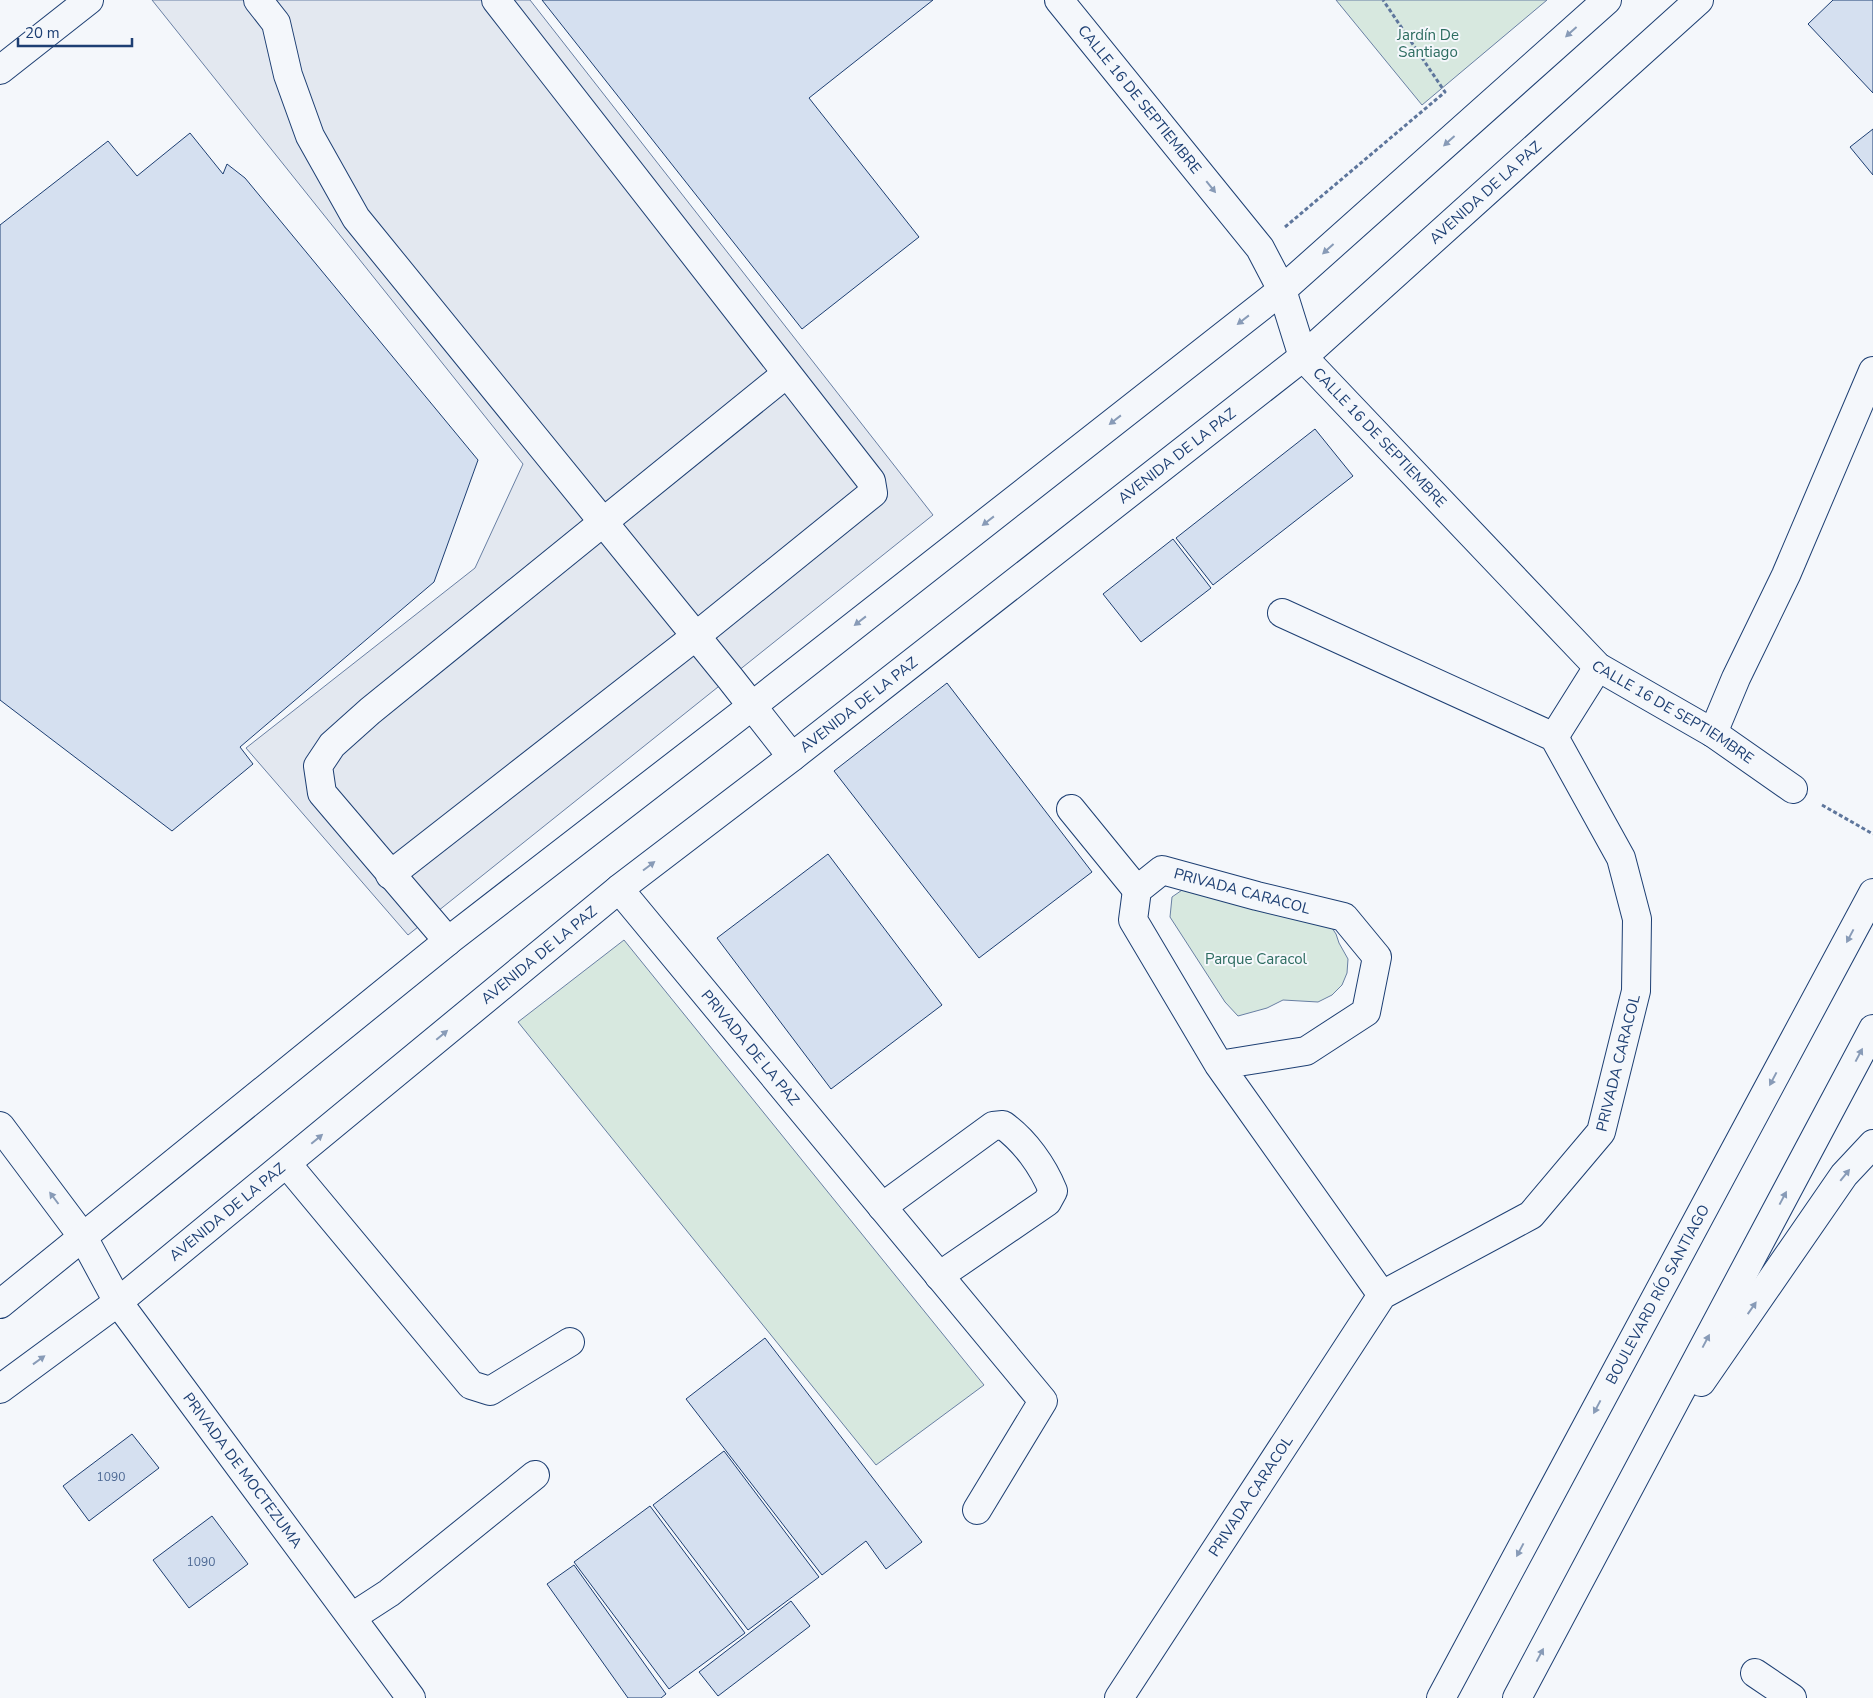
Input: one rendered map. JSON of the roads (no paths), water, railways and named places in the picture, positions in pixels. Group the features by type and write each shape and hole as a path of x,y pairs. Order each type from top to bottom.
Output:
{"street":[{"path":"0,70 89,0"},
{"path":"258,0 276,23 288,75 310,136 356,218 792,757"},
{"path":"390,875 696,636 873,493 871,481 496,0"},
{"name":"CALLE 16 DE SEPTIEMBRE","path":"1059,0 1260,248 1282,290 1304,357 1598,667 1713,733 1794,789"},
{"path":"0,1304 448,941 752,706 1282,290 1607,0"},
{"name":"AVENIDA DE LA PAZ","path":"0,1389 118,1302 619,889 792,757 1304,357 1699,0"},
{"path":"1713,733 1736,678 1786,575 1873,371"},
{"path":"448,941 322,793 318,766 332,745 370,711 786,374"},
{"path":"1282,613 1554,737 1598,667"},
{"name":"PRIVADA CARACOL","path":"1120,1698 1382,1295 1531,1215 1601,1132 1636,991 1637,919 1621,858 1554,737"},
{"path":"1071,809 1137,890 1133,920 1219,1065 1382,1295"},
{"name":"PRIVADA CARACOL","path":"1137,890 1162,870 1344,917 1377,957 1366,1012 1306,1051 1219,1065"},
{"name":"PRIVADA DE LA PAZ","path":"619,889 1043,1401 977,1510"},
{"name":"BOULEVARD RÍO SANTIAGO","path":"1441,1698 1873,892"},
{"path":"1517,1698 1873,1029"},
{"path":"882,1207 993,1126 1003,1125 1018,1136 1048,1177 1053,1191 1046,1202 939,1276"},
{"name":"PRIVADA DE MOCTEZUMA","path":"0,1126 83,1237 118,1302 412,1698"},
{"path":"1625,1492 1844,1175 1873,1144"},
{"path":"287,1164 471,1385 490,1391 570,1342"},
{"path":"352,1617 388,1593 535,1475"},
{"path":"1755,1673 1792,1698"}],"park label":[{"name":"Jardín De Santiago","path":"1428,44"},
{"name":"Parque Caracol","path":"1256,959"}]}
